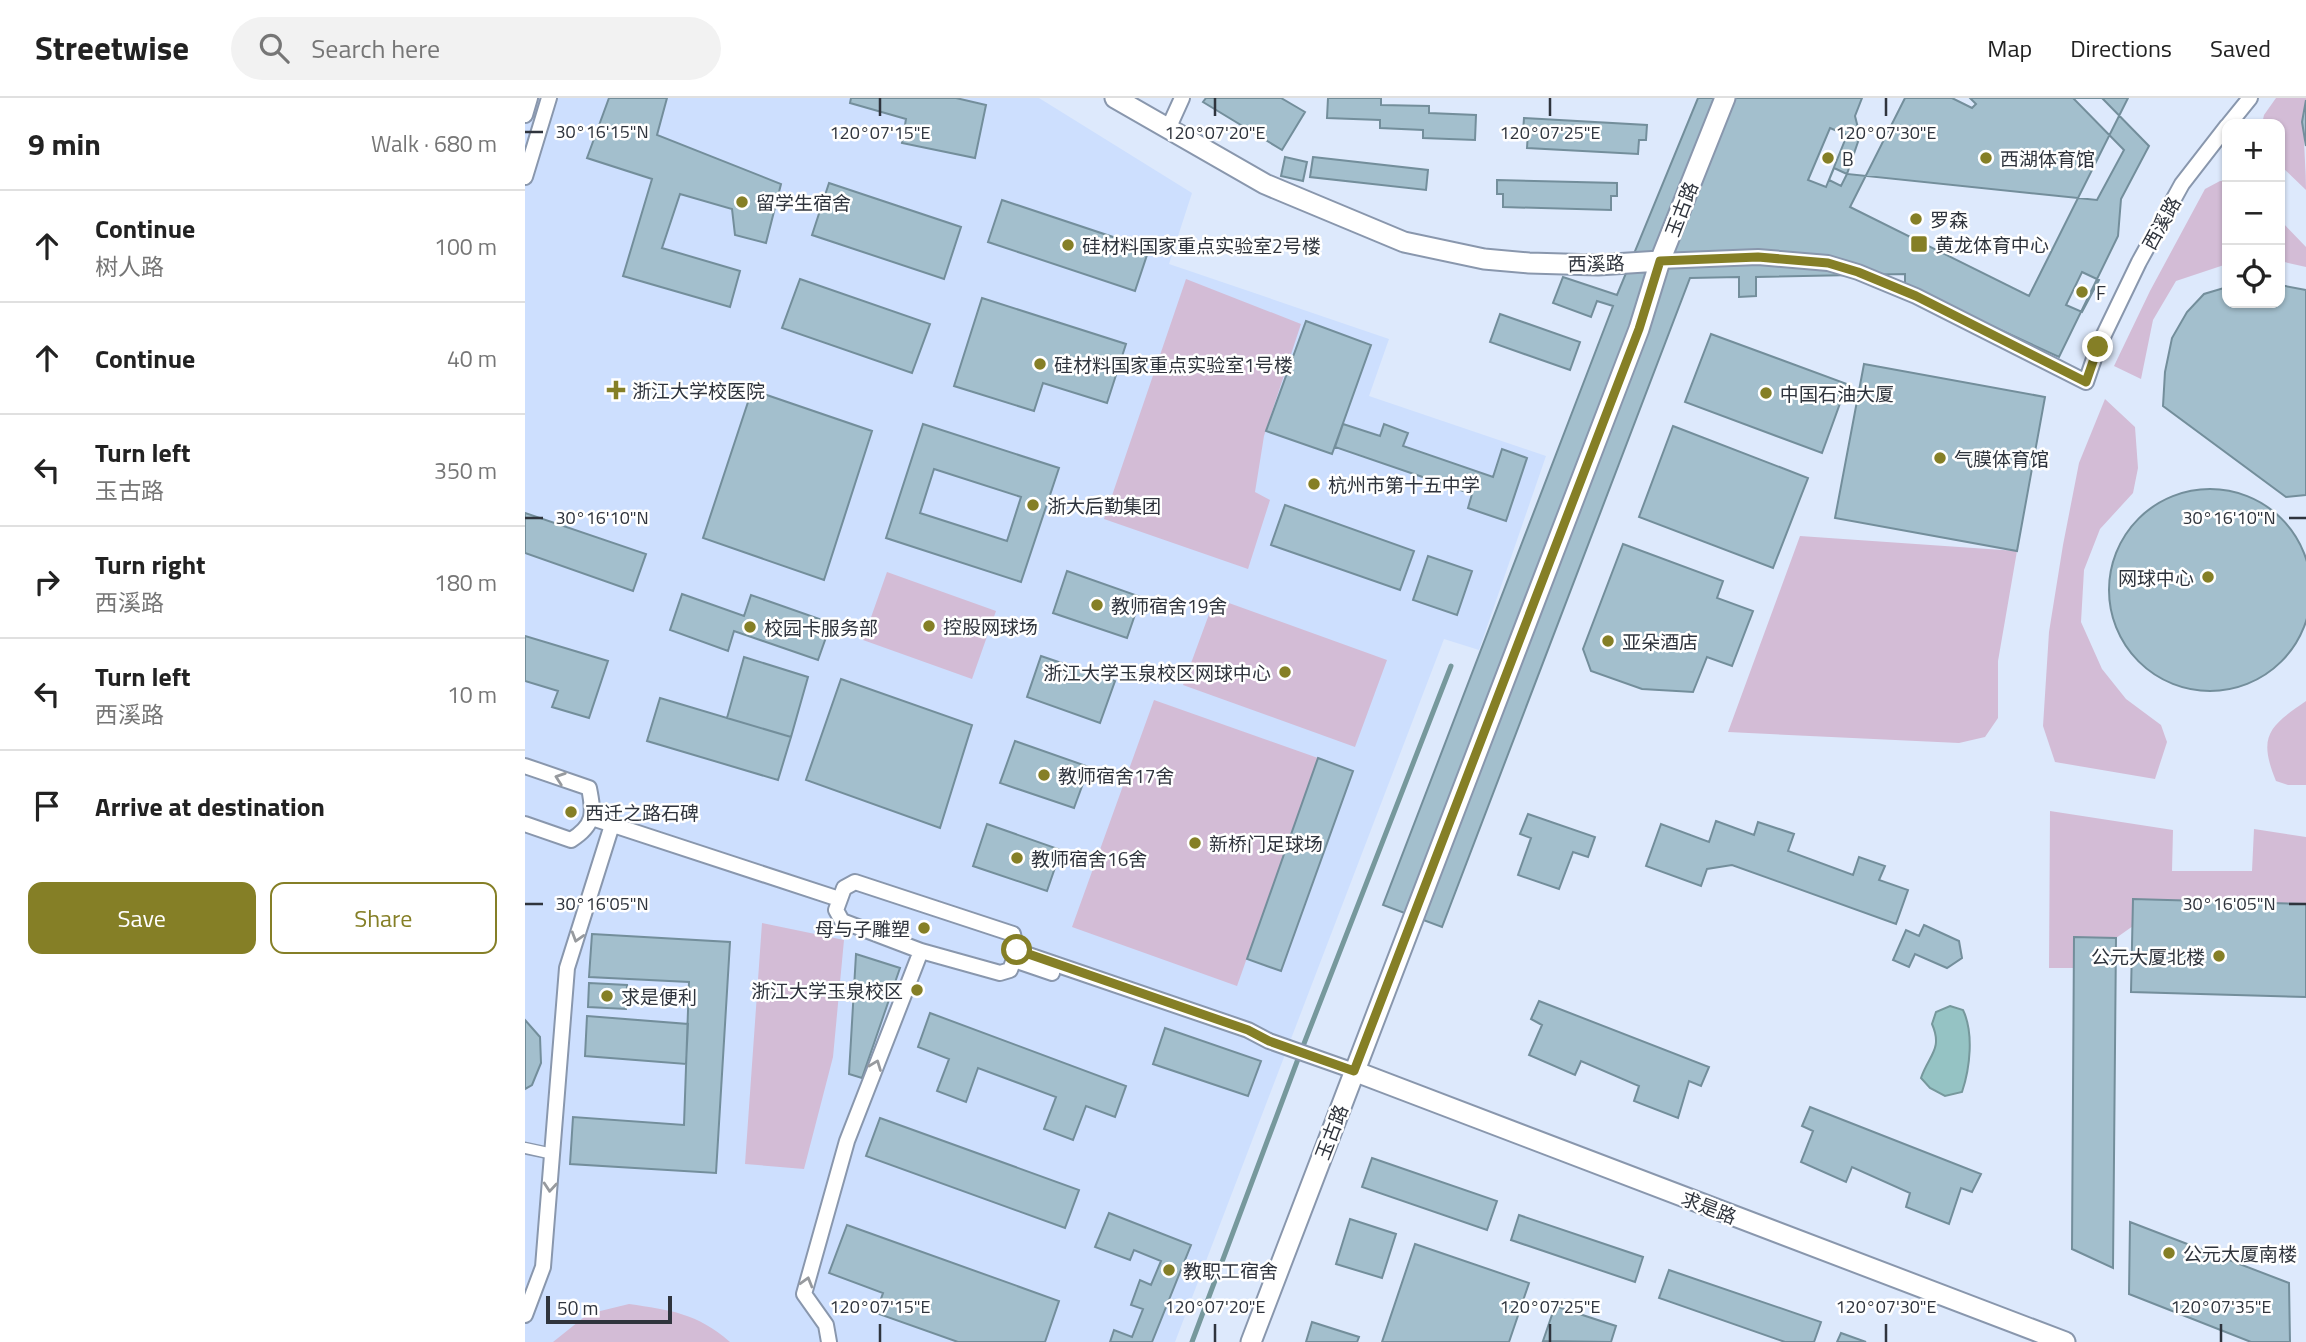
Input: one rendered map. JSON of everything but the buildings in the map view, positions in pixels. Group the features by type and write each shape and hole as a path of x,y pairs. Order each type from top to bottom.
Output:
{"main road":[{"name":"西溪路","path":"1115,98 1265,184 1404,242 1463,255 1529,263 1598,265 1660,261"},
{"name":"玉古路","path":"1251,1342 1639,329 1660,261 1725,98"},
{"name":"求是路","path":"1354,1071 2065,1342"}],"street":[{"path":"525,115 530,98"},
{"path":"525,177 549,98"},
{"path":"1168,129 1182,98"},
{"name":"西溪路","path":"2233,119 2250,98"},
{"name":"西溪路","path":"1660,261 1758,257 1828,263 1858,272 1916,296 2086,382 2098,347 2139,262 2182,184 2222,133"},
{"path":"525,766 589,788 592,818 584,832 571,840 525,824"},
{"path":"592,818 839,899"},
{"path":"525,1315 543,1267 567,968 612,825"},
{"path":"855,882 1013,934 1015,955 1010,970 1000,973 921,950 842,921 836,911 839,899 844,888 855,882"},
{"path":"829,1342 826,1325 804,1294 847,1141 921,950"},
{"path":"1015,955 1223,1029 1264,1039 1354,1071"},
{"path":"525,1148 553,1154"}],"shaded area":[{"name":"浙江大学玉泉校区","path":"525,98 1039,98 1192,193 1169,264 1389,339 1369,396 1546,456 1479,650 1444,639 1175,1342 525,1342"},
{"path":"2276,98 2306,98 2306,190 2285,170 2285,119 2263,119"},
{"path":"2222,181 2222,266 2176,281 2153,320 2141,379 2114,366 2150,291 2205,189"},
{"path":"2285,225 2306,247 2306,267 2285,262"},
{"path":"1186,279 1301,324 1264,436 1255,492 1270,500 1248,569 1104,519"},
{"path":"2105,399 2135,427 2138,468 2133,493 2100,529 2084,570 2081,622 2102,669 2126,699 2161,725 2167,742 2155,779 2055,762 2043,726 2049,632 2063,545 2079,463"},
{"path":"1800,536 2017,551 1998,661 1998,718 1985,737 1959,743 1728,732"},
{"name":"控股网球场","path":"887,572 996,611 972,679 863,640"},
{"name":"浙江大学玉泉校区网球中心","path":"1215,598 1387,660 1355,747 1183,685"},
{"name":"新桥门足球场","path":"1154,700 1318,758 1237,986 1072,927"},
{"path":"2306,701 2306,785 2288,785 2276,781 2270,765 2268,742 2276,725"},
{"path":"2050,811 2173,830 2172,871 2252,871 2254,829 2306,837 2306,904 2134,899 2133,926 2116,938 2075,938 2074,968 2049,968"},
{"path":"762,923 844,940 833,1057 804,1169 745,1164"},
{"path":"1950,1006 1963,1010 1969,1029 1970,1051 1962,1092 1945,1096 1930,1088 1921,1078 1934,1052 1936,1040 1932,1024 1936,1012"},
{"path":"629,1304 683,1314 718,1332 730,1342 553,1342 588,1314"}],"waterway":[{"path":"1192,1342 1298,1059 1451,666"}],"place":[{"name":"B","path":"1828,158"},
{"name":"西湖体育馆","path":"1986,158"},
{"name":"留学生宿舍","path":"742,202"},
{"name":"罗森","path":"1916,219"},
{"name":"黄龙体育中心","path":"1919,244"},
{"name":"硅材料国家重点实验室2号楼","path":"1068,245"},
{"name":"F","path":"2082,292"},
{"name":"硅材料国家重点实验室1号楼","path":"1040,364"},
{"name":"浙江大学校医院","path":"616,390"},
{"name":"中国石油大厦","path":"1766,393"},
{"name":"气膜体育馆","path":"1940,458"},
{"name":"杭州市第十五中学","path":"1314,484"},
{"name":"浙大后勤集团","path":"1033,505"},
{"name":"网球中心","path":"2208,577"},
{"name":"教师宿舍19舍","path":"1097,605"},
{"name":"控股网球场","path":"929,626"},
{"name":"校园卡服务部","path":"750,627"},
{"name":"亚朵酒店","path":"1608,641"},
{"name":"浙江大学玉泉校区网球中心","path":"1285,672"},
{"name":"教师宿舍17舍","path":"1044,775"},
{"name":"西迁之路石碑","path":"571,812"},
{"name":"新桥门足球场","path":"1195,843"},
{"name":"教师宿舍16舍","path":"1017,858"},
{"name":"母与子雕塑","path":"924,928"},
{"name":"公元大厦北楼","path":"2219,956"},
{"name":"浙江大学玉泉校区","path":"917,990"},
{"name":"求是便利","path":"607,996"},
{"name":"公元大厦南楼","path":"2169,1253"},
{"name":"教职工宿舍","path":"1169,1270"}],"route":[{"path":"1017,950 1248,1030 1269,1041 1354,1071 1639,329 1660,261 1758,257 1828,263 1858,272 1916,296 2086,382 2098,347"}]}
